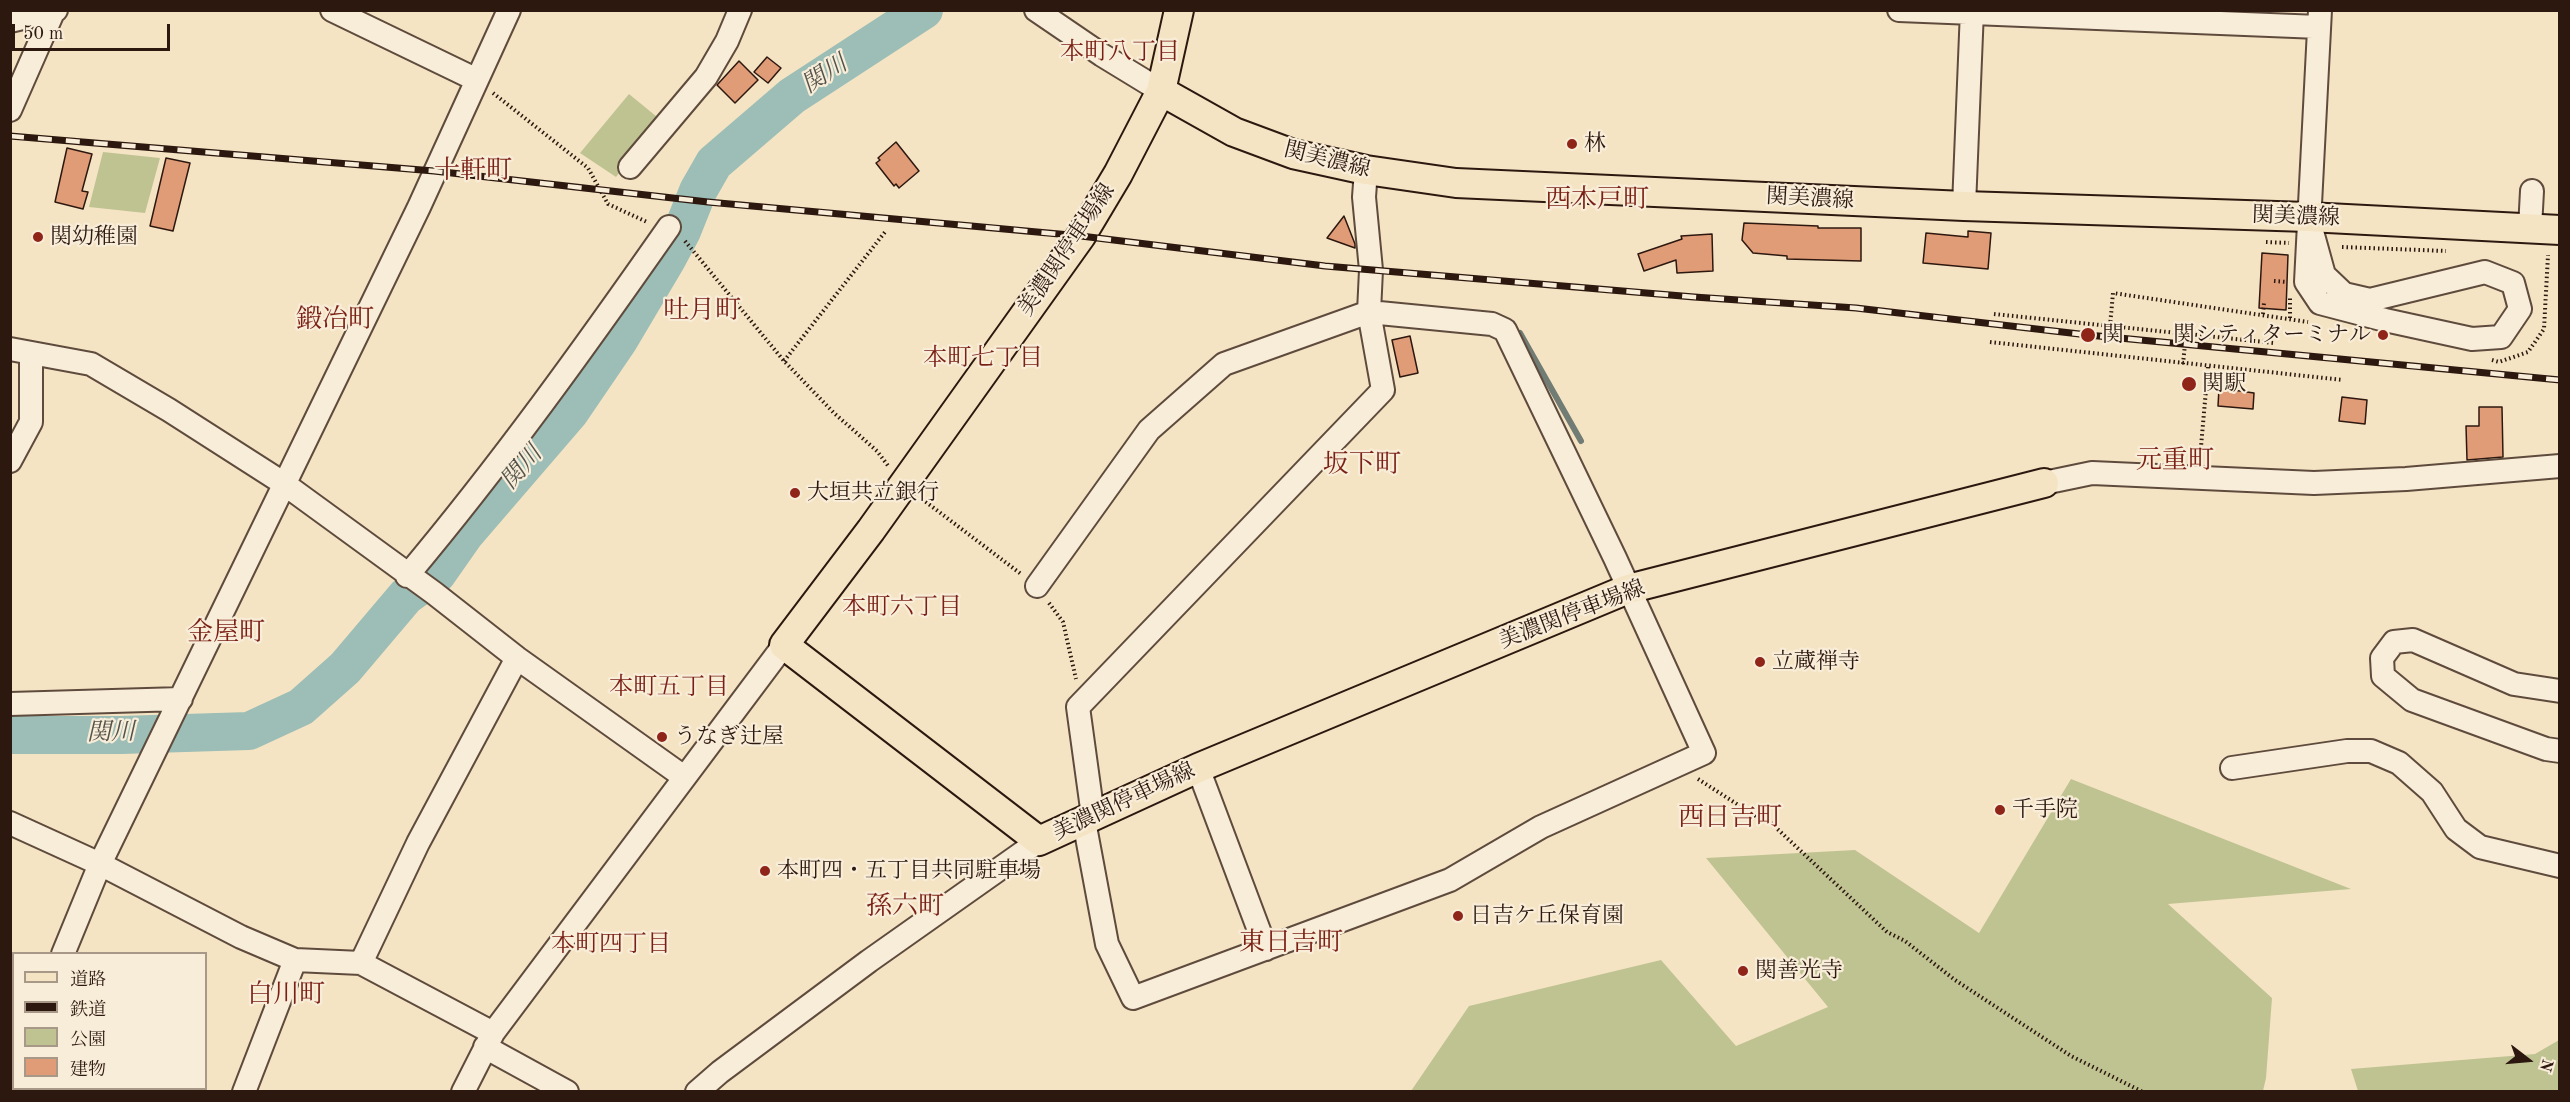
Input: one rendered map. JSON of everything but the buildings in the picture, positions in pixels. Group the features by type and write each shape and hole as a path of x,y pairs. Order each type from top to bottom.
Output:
{"main road":[{"path":"1161,91 1179,10"},
{"name":"関美濃線","path":"1161,91 1234,132 1293,154 1366,170 1456,183 1964,206 2308,217 2559,230"},
{"name":"美濃関停車場線","path":"1161,91 1118,174 1081,236 784,645 1039,841 1198,768 1628,589 2044,483"}],"street":[{"path":"64,952 100,864 414,218 509,10"},
{"path":"1036,10 1102,55 1161,91"},
{"path":"1899,10 2320,19 2308,217 2306,282 2320,303 2472,339 2501,337 2520,309 2513,283 2485,272 2370,300 2344,294 2324,275 2308,217"},
{"path":"10,21 54,11"},
{"path":"10,110 54,11"},
{"path":"630,167 706,76 727,41 739,11"},
{"path":"339,12 477,80"},
{"path":"1964,206 1972,12"},
{"path":"1037,586 1149,430 1224,364 1369,312 1492,324 1505,330 1616,558 1628,589 1704,753 1541,827 1450,880 1133,998 1107,944 1089,819 1078,707 1383,390 1369,312 1371,270 1364,197 1366,170"},
{"path":"2530,228 2532,191"},
{"path":"408,576 466,506 542,407 669,227"},
{"path":"10,461 31,422 21,351 91,364 284,483 434,593 517,658 684,777"},
{"path":"2044,483 2092,473 2314,483 2406,479 2559,466"},
{"path":"2559,691 2514,684 2413,640 2394,642 2382,658 2383,676 2412,700 2546,749 2559,751"},
{"path":"463,1092 489,1040 784,645"},
{"path":"361,963 418,843 517,658"},
{"path":"10,704 177,705"},
{"path":"2232,768 2347,751 2371,751 2399,764 2432,792 2456,829 2480,847 2559,867"},
{"path":"1198,768 1266,949"},
{"path":"10,823 100,864 241,937 295,960 361,963 489,1040 567,1092"},
{"path":"697,1092 720,1072 869,961 1039,841"},
{"path":"244,1092 295,960"}],"path":[{"path":"477,80 588,168 608,204 643,221 669,227"},
{"path":"784,361 885,232"},
{"path":"688,243 784,361 834,413 877,451 902,484 1037,586 1063,622 1075,669 1078,707"},
{"path":"2110,326 2113,293 2290,318"},
{"path":"2263,314 2264,303"},
{"path":"1994,314 2274,343"},
{"path":"2183,364 2186,334"},
{"path":"1990,342 2343,380"},
{"path":"2199,477 2208,367"},
{"path":"1677,765 1757,817 1771,823 1887,932 1905,941 1955,981 2071,1056 2143,1092"}],"green space":[{"path":"629,94 662,121 616,177 580,153"},
{"path":"103,152 160,158 145,213 89,207"},
{"path":"2071,779 2351,889 2168,904 2272,998 2263,1091 1411,1091 1469,1006 1661,960 1736,1046 1828,1007 1706,858 1855,850 1979,933"},
{"path":"2559,1040 2559,1091 2358,1091 2351,1069 2535,1054"}],"waterway":[{"name":"関川","path":"10,735 121,735 249,731 301,707 345,668 406,596 437,574 465,534 570,412 619,340 667,259 682,231 698,191 714,163 792,96 924,10"},
{"path":"1520,333 1581,441"}],"railway":[{"path":"10,136 434,171 708,202 1081,236 1325,266 1694,297 1856,308 2088,335 2560,380"}],"place":[{"name":"林","path":"1572,144"},
{"name":"関幼稚園","path":"38,237"},
{"name":"関","path":"2088,335"},
{"name":"関シティターミナル","path":"2383,335"},
{"name":"関駅","path":"2189,384"},
{"name":"大垣共立銀行","path":"795,493"},
{"name":"立蔵禅寺","path":"1760,662"},
{"name":"うなぎ辻屋","path":"662,737"},
{"name":"千手院","path":"2000,810"},
{"name":"本町四・五丁目共同駐車場","path":"765,871"},
{"name":"日吉ケ丘保育園","path":"1458,916"},
{"name":"関善光寺","path":"1743,971"}],"district":[{"name":"本町八丁目","path":"1120,53"},
{"name":"十軒町","path":"473,171"},
{"name":"西木戸町","path":"1597,200"},
{"name":"吐月町","path":"702,311"},
{"name":"鍛冶町","path":"335,320"},
{"name":"本町七丁目","path":"983,359"},
{"name":"元重町","path":"2175,461"},
{"name":"坂下町","path":"1362,465"},
{"name":"本町六丁目","path":"902,608"},
{"name":"金屋町","path":"226,633"},
{"name":"本町五丁目","path":"669,688"},
{"name":"西日吉町","path":"1730,818"},
{"name":"孫六町","path":"905,907"},
{"name":"東日吉町","path":"1291,943"},
{"name":"本町四丁目","path":"611,945"},
{"name":"白川町","path":"286,995"}]}
